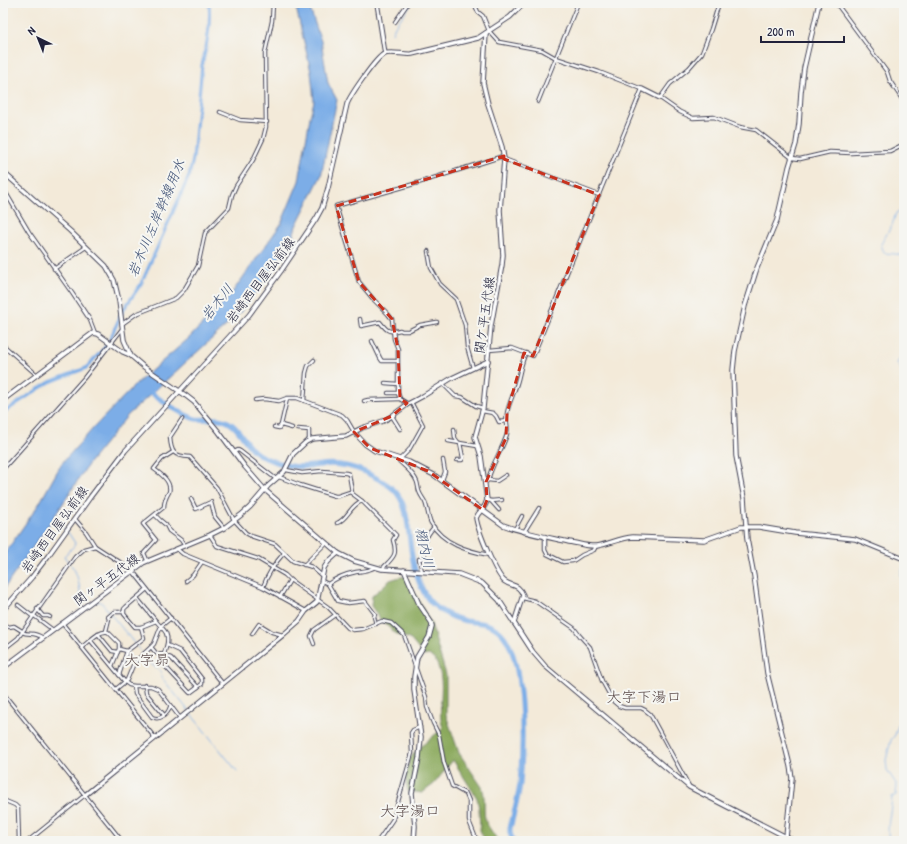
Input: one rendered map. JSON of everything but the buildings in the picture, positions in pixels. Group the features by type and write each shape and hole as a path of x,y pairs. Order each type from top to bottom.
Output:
{"street":[{"path":"3,469 84,378 122,327 136,314 176,298 184,290 198,266 206,233 229,208 236,186 253,160 263,139 266,122 265,53 272,21 273,3"},
{"path":"378,3 384,54 412,54 475,39 515,14 524,3"},
{"path":"395,22 408,3"},
{"path":"474,3 478,12 483,16 488,32 502,43 542,50 556,58 600,72 642,89 660,98 680,112 693,118 714,117 740,127 756,130 792,158 800,159 830,152 851,153 890,150 904,144"},
{"path":"538,102 578,3"},
{"path":"660,98 670,84 689,68 702,53 719,3"},
{"path":"785,839 792,778 767,673 746,526 744,498 736,456 733,374 735,351 750,287 777,220 798,133 804,68 819,3"},
{"path":"836,3 887,72 890,81 904,102"},
{"name":"関ケ平五代線","path":"309,440 340,437 392,416 409,403 488,361 497,290 502,265 500,210 504,157 483,84 488,32"},
{"name":"岩崎西目屋弘前線","path":"3,610 32,577 116,462 249,315 316,219 326,196 347,104 370,70 384,54"},
{"path":"489,350 512,348 534,356 642,89"},
{"path":"220,112 240,120 266,122"},
{"path":"400,399 398,393 398,349 393,332 392,319 359,282 336,206 504,157 599,195"},
{"path":"3,172 86,246 106,266 117,290 122,327 127,349 131,356"},
{"path":"3,188 32,237 90,320 96,332 191,400 202,411 265,490 338,553 354,561 375,568 459,574 476,580 493,593 505,608 537,658 550,671 689,787 785,839 794,841"},
{"path":"54,269 86,246"},
{"path":"428,251 431,268 440,284 456,299 465,325 467,347 473,368"},
{"path":"360,319 361,326 380,322 385,329 393,332 400,330 408,331 420,325 438,322"},
{"path":"3,400 88,336 96,332"},
{"path":"372,341 382,361 397,361"},
{"path":"3,345 37,375"},
{"path":"487,481 491,468 506,438 508,427 506,421 507,413 518,382 523,357 526,353"},
{"path":"304,401 306,373 308,366 314,360"},
{"path":"488,361 482,410 476,437 477,446 487,481 489,501 486,507 476,516 476,521 490,555 503,580 518,587 521,592 523,598 514,623"},
{"path":"385,383 398,384"},
{"path":"443,384 455,396 462,397 482,410 493,414 500,422 506,421"},
{"path":"388,393 398,393"},
{"path":"255,400 264,399 279,401 287,398 297,398 342,415 360,440 370,448 422,468 442,480 496,521 524,532 596,546 633,537 704,540 746,526 759,526 795,533 855,539 904,559"},
{"path":"281,425 287,398"},
{"path":"364,401 400,399 409,403 423,424 409,450 399,459"},
{"path":"392,416 400,428"},
{"path":"182,419 170,437 172,452 178,457 190,457 218,488 234,520 246,533 275,544 293,561 312,567 322,576"},
{"path":"274,426 279,428 281,425 292,428"},
{"path":"265,490 286,470 296,450 309,440 309,430 298,429"},
{"path":"454,429 455,438 459,443 463,458 462,460 458,460"},
{"path":"448,441 477,446"},
{"path":"234,452 238,450 240,451 278,478 335,496 352,492"},
{"path":"148,560 144,553 156,540 142,524 164,507 164,502 170,489 165,478 154,469 162,459 172,452"},
{"path":"399,459 399,461 415,478 419,492 425,502 430,522 434,527 447,540 457,546 465,550 490,555"},
{"path":"442,480 445,472 443,460"},
{"path":"286,470 302,473 322,471 349,474 352,492 396,535 393,540 396,551 382,569"},
{"path":"487,481 497,481 506,475"},
{"name":"関ヶ平五代線","path":"3,668 132,570 148,560 224,528 247,510 265,490"},
{"path":"191,499 196,509 211,502 215,516 224,528"},
{"path":"489,501 502,500"},
{"path":"337,523 341,521 356,503 362,501"},
{"path":"489,501 499,510"},
{"path":"524,532 539,508"},
{"path":"155,514 166,525 169,531 181,540 184,546"},
{"path":"515,529 522,516"},
{"path":"75,519 95,546 132,570 223,684"},
{"path":"420,571 419,559 425,558 426,537 434,527"},
{"path":"210,535 217,546 258,559 285,574 290,580 328,607 348,628 353,630 363,629 382,621 391,623 404,635 426,697 427,707 439,735 444,763 452,786 466,794 469,801 469,821 477,841"},
{"path":"544,536 545,550 547,554 563,562 573,561 594,550 596,546"},
{"path":"303,565 326,543"},
{"path":"3,651 18,638 70,562 84,549 95,546"},
{"path":"177,549 183,554 263,587 306,611"},
{"path":"263,587 267,575 284,553"},
{"path":"28,841 299,621 306,611 318,600 322,576 328,562 338,553"},
{"path":"186,581 193,575 202,562"},
{"path":"126,565 143,563"},
{"path":"328,584 337,578 375,568"},
{"path":"404,570 419,604 432,626 429,637 417,658 415,665 414,690 421,737 419,758 412,793 415,826 414,841"},
{"path":"280,597 290,580"},
{"path":"322,581 328,584 338,601 348,603 365,601 374,614 376,624"},
{"path":"124,612 126,607 147,589"},
{"path":"137,598 161,626 167,636 167,645 163,656 163,664 190,693 198,687 202,681 201,676 180,651 167,645"},
{"path":"523,598 535,601 574,628 590,647 602,680 613,701 619,706 625,708 640,708 650,714 689,787"},
{"path":"18,605 53,630"},
{"path":"37,609 43,616 50,617"},
{"path":"106,631 109,619 108,617 114,612 124,612"},
{"path":"124,612 135,627 141,627 156,621"},
{"path":"314,644 311,636 314,630 335,614"},
{"path":"116,689 129,677 134,663 154,644 161,626 171,618"},
{"path":"62,623 155,739"},
{"path":"252,634 259,624 272,632 283,635"},
{"path":"6,625 9,628 14,626 24,634 35,634 43,638"},
{"path":"119,675 127,651 144,638 141,627"},
{"path":"82,647 98,634 106,631"},
{"path":"106,631 118,642 118,650 112,666"},
{"path":"98,634 112,651 127,651"},
{"path":"91,641 125,682 129,685 145,685 158,689 170,707 180,718"},
{"path":"151,647 156,653 171,658 198,687"},
{"path":"145,685 146,693 164,715"},
{"path":"134,686 134,694 152,717 158,718 164,715 169,711 170,707"},
{"path":"3,693 122,841"},
{"path":"378,841 393,819 412,753 411,733 413,730 420,727"},
{"path":"3,800 15,805 18,808 19,841"},
{"path":"3,839 7,841"}],"highlighted area":[{"path":"504,156 504,159 599,195 533,356 524,353 507,413 506,438 486,482 487,500 483,510 428,471 370,448 354,432 392,416 407,403 400,399 398,349 392,319 359,282 336,206"}],"green space":[{"path":"406,577 431,624 446,675 446,715 459,753 482,787 484,795 485,819 498,841 484,840 480,830 477,798 453,760 434,784 422,793 408,791 405,777 410,758 419,748 443,728 441,720 441,680 440,672 435,660 429,655 424,656 411,640 395,633 381,620 371,606 372,596 390,580"}],"water":[{"name":"岩木川","path":"295,3 308,3 321,41 328,83 337,100 321,176 296,226 292,240 239,314 128,415 89,463 56,514 3,590 3,556 39,504 62,463 136,384 188,339 229,297 281,224 299,181 314,101 311,72"}],"waterway":[{"name":"岩木川左岸幹線用水","path":"110,339 123,310 141,284 189,176 193,159 202,65 208,34 209,3"},
{"path":"392,33 395,26 412,3"},
{"path":"904,203 901,210 896,213 892,225 881,244 884,253 904,256"},
{"path":"903,352 903,340 900,330 904,312"},
{"name":"岩木川左岸幹線用水","path":"3,413 50,382 86,368 108,344"},
{"path":"902,356 897,363 904,373"},
{"name":"栩内川","path":"148,388 162,401 191,417 196,419 220,419 228,422 233,425 254,451 266,458 281,464 295,467 332,464 354,468 384,482 399,496 403,504 408,523 411,553 415,571 425,595 436,607 450,616 494,627 507,642 514,659 521,702 522,749 520,784 510,828 513,841"},
{"path":"52,518 65,529"},
{"path":"67,531 75,543 64,556 69,563"},
{"path":"71,565 78,578 83,605"},
{"path":"904,566 901,574 904,588"},
{"path":"904,598 902,606 904,620"},
{"path":"85,608 86,609 95,602 101,602 151,664 161,671 162,678 188,710"},
{"path":"889,841 888,824 892,797 896,795 897,785 887,770 886,760 891,740 895,735 904,704"},
{"path":"190,713 237,771"}],"district":[{"name":"大字昴","path":"147,660"},
{"name":"大字下湯口","path":"644,697"},
{"name":"大字湯口","path":"410,811"}]}
